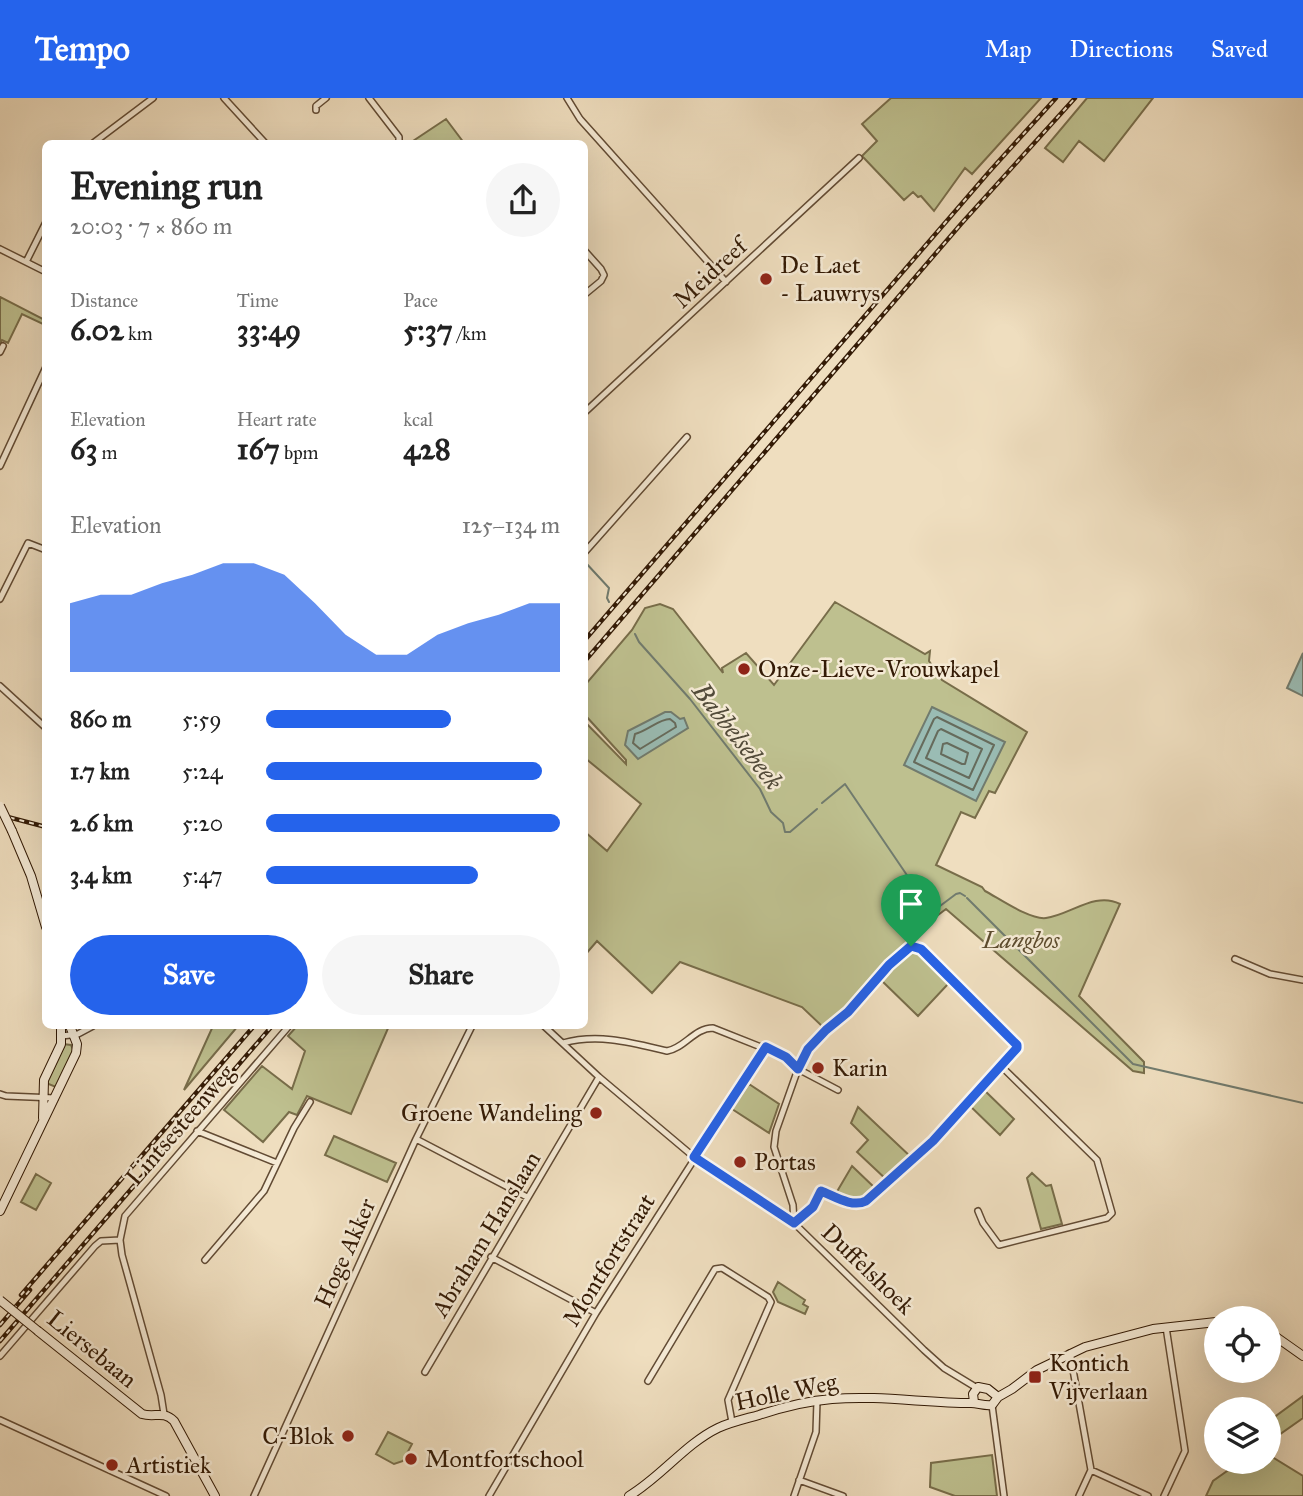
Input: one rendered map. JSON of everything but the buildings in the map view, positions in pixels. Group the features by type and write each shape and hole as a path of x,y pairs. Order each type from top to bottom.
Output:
{"street":[{"path":"97,140 153,98"},
{"path":"224,98 263,140"},
{"path":"316,110 316,106 326,98"},
{"path":"369,98 399,140"},
{"path":"567,98 580,118 726,282"},
{"name":"Meidreef","path":"588,409 859,158"},
{"path":"26,262 42,230"},
{"path":"0,249 42,270"},
{"path":"588,255 604,275 588,292"},
{"path":"0,352 3,346"},
{"path":"0,466 42,376"},
{"path":"588,548 687,437"},
{"path":"0,599 28,543 42,548"},
{"path":"0,686 42,724"},
{"path":"0,806 31,876 42,913"},
{"name":"Duffelshoek","path":"998,1397 988,1389 977,1388 944,1368 794,1223 793,1205 774,1147 776,1131 808,1049 848,1012 889,965 911,946 921,949 1016,1042 1017,1048 1001,1066"},
{"path":"1235,959 1270,974 1303,980"},
{"path":"563,1043 579,1039 619,1039 667,1051 675,1050 705,1028 713,1028 766,1047 786,1057 798,1069 838,1090"},
{"path":"43,1118 44,1080 61,1044 61,1029"},
{"path":"0,1211 76,1053 71,1029"},
{"path":"62,1036 74,1035 87,1029"},
{"name":"Lintsesteenweg","path":"125,1216 286,1029"},
{"name":"Hoge Akker","path":"254,1496 416,1139 471,1029"},
{"path":"547,1029 599,1077 694,1157 794,1223 813,1207 821,1191 856,1204 872,1196 933,1141 1001,1066 1098,1162 1111,1213 1107,1218 999,1245 982,1223 978,1211"},
{"name":"Montfortstraat","path":"489,1496 596,1313 766,1047"},
{"name":"Abraham Hanslaan","path":"425,1372 599,1077"},
{"path":"0,1094 55,1098"},
{"path":"205,1260 264,1191 310,1102"},
{"path":"198,1131 277,1163"},
{"path":"416,1139 527,1197"},
{"name":"Liersebaan","path":"125,1216 120,1240 124,1265 162,1395 164,1414"},
{"path":"0,1356 101,1241 120,1240"},
{"path":"491,1257 596,1313"},
{"path":"648,1381 715,1269 722,1268 768,1297 772,1304 728,1400 732,1422"},
{"name":"Liersebaan","path":"0,1300 142,1415 164,1414 174,1421 215,1496"},
{"path":"1004,1496 992,1405 998,1397 1037,1370 1070,1353 1117,1337 1166,1327 1204,1323"},
{"path":"1164,1496 1185,1452 1166,1327"},
{"path":"1281,1340 1303,1356"},
{"path":"1070,1353 1091,1470 1079,1496"},
{"path":"977,1388 973,1394 974,1402 992,1405"},
{"name":"Holle Weg","path":"629,1496 653,1480 698,1441 732,1422 785,1407 850,1398 948,1404 974,1402"},
{"path":"794,1496 817,1429 817,1401"},
{"path":"0,1420 166,1496"},
{"path":"1091,1470 1148,1496"},
{"path":"799,1480 843,1496"}],"green space":[{"path":"891,98 1041,98 972,174 965,168 934,211 921,196 918,197 913,192 904,200 862,156 877,141 862,124"},
{"path":"1087,98 1153,98 1104,161 1079,141 1063,162 1045,148"},
{"path":"446,119 462,140 414,140"},
{"path":"0,297 42,318 42,324 22,314 8,343 2,340 0,343"},
{"name":"Langbos","path":"835,602 925,654 930,651 929,661 942,680 1027,732 995,793 989,791 975,818 961,812 936,865 1039,918 1055,916 1101,900 1120,904 1079,996 1144,1062 1144,1073 1133,1071 946,909 913,934 910,942 897,951 847,1010 825,1029 802,1007 680,962 652,993 597,941 588,952 588,835 607,851 641,804 588,760 588,725 626,764 626,760 588,718 588,681 632,630 645,608 660,604 673,609 723,673 722,668 746,653 774,685"},
{"path":"912,952 916,952 948,984 918,1016 881,980"},
{"path":"212,1029 235,1029 184,1090"},
{"path":"294,1029 388,1029 351,1114 307,1096 297,1115 289,1112 263,1142 224,1110 262,1066 292,1089 305,1051 288,1036"},
{"path":"63,1044 71,1045 74,1051 56,1087 46,1083"},
{"path":"749,1084 779,1104 769,1133 732,1109"},
{"path":"982,1088 1014,1119 1000,1135 968,1104"},
{"path":"858,1107 912,1158 888,1181 857,1152 868,1140 851,1123"},
{"path":"334,1136 396,1163 387,1182 325,1155"},
{"path":"852,1166 877,1190 861,1200 835,1195"},
{"path":"1032,1173 1046,1186 1051,1185 1062,1224 1041,1229 1027,1178"},
{"path":"36,1174 51,1183 36,1210 21,1202"},
{"path":"778,1282 805,1300 803,1304 808,1307 805,1314 778,1302 773,1292"},
{"path":"1303,1396 1303,1418 1281,1434 1281,1412"},
{"path":"388,1432 412,1444 403,1461 394,1464 376,1454"},
{"path":"992,1455 997,1496 955,1496 930,1487 931,1463"},
{"path":"1281,1462 1303,1476 1303,1496 1206,1496 1213,1481 1223,1474 1281,1474"}],"water":[{"path":"1303,653 1303,696 1287,688"},
{"path":"932,707 1005,742 976,801 904,765"},
{"path":"665,712 671,712 680,719 684,718 688,728 638,759 625,745 628,731"}],"waterway":[{"name":"Babbelsebeek","path":"588,565 609,588 609,602"},
{"name":"Babbelsebeek","path":"635,634 760,789 771,812 783,823 785,832 790,832 817,809"},
{"name":"Babbelsebeek","path":"822,803 845,784 932,912 956,894 965,896"},
{"name":"Babbelsebeek","path":"967,898 1133,1064 1303,1103"}],"railway":[{"path":"588,636 1056,98"},
{"path":"588,657 961,224 1075,98"},
{"path":"0,815 42,826"},
{"path":"21,1295 251,1029"},
{"path":"0,1341 269,1029"},
{"path":"0,1325 30,1290"}],"place":[{"name":"De Laet - Lauwrys","path":"766,279"},
{"name":"Onze-Lieve-Vrouwkapel","path":"744,669"},
{"name":"Karin","path":"818,1068"},
{"name":"Groene Wandeling","path":"596,1113"},
{"name":"Portas","path":"740,1162"},
{"name":"Kontich Vijverlaan","path":"1035,1377"},
{"name":"C-Blok","path":"348,1436"},
{"name":"Montfortschool","path":"411,1459"},
{"name":"Artistiek","path":"112,1465"}],"route":[{"path":"911,946 921,949 1017,1045 933,1141 866,1201 860,1204 851,1203 821,1191 813,1207 794,1223 755,1200 694,1157 766,1047 786,1057 798,1069 808,1049 848,1012 900,954 911,946"}]}
